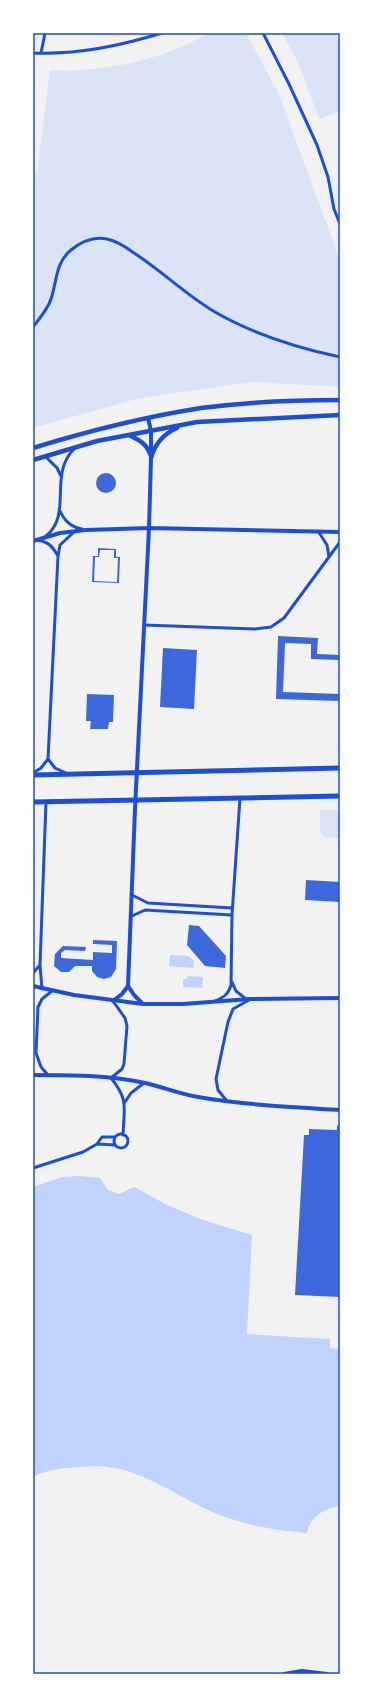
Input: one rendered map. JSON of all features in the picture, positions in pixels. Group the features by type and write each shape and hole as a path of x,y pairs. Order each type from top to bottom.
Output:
{"main road":[{"path":"33,448 148,418 202,408 340,400"},
{"path":"33,460 97,441 197,422 340,415"},
{"path":"151,456 162,436 175,428 197,422"},
{"path":"128,435 142,441 148,448 151,456"},
{"path":"33,774 340,768"},
{"path":"33,802 340,796"}],"street":[{"path":"41,53 45,33"},
{"path":"33,53 94,50 128,43 162,33"},
{"path":"263,33 289,84 317,145 328,177 334,209 340,224"},
{"path":"33,327 51,300 58,270 66,256 81,242 97,237 109,239 123,245 153,265 186,292 221,315 283,341 340,357"},
{"path":"113,1000 122,994 128,986 132,916 136,771 149,528 151,456 148,418"},
{"path":"43,538 53,530 58,521 60,476 66,458 74,449"},
{"path":"46,456 57,468 60,476"},
{"path":"59,509 63,519 74,528 86,530"},
{"path":"35,540 76,531 149,528 340,532"},
{"path":"33,774 41,768 48,758 58,556 60,545 66,538 76,531"},
{"path":"318,531 326,545 330,557"},
{"path":"35,540 46,541 51,545 58,556"},
{"path":"144,625 255,629 271,627 284,618 340,542"},
{"path":"48,758 55,768 67,774"},
{"path":"213,1001 225,997 228,994 231,978 232,908 240,798"},
{"path":"42,989 40,965 46,802"},
{"path":"132,895 148,903 232,908"},
{"path":"132,916 145,910 232,915"},
{"path":"33,973 40,965"},
{"path":"231,978 236,991 248,999"},
{"path":"33,986 52,991 143,1004 183,1004 248,999 340,998"},
{"path":"128,986 143,1004"},
{"path":"48,1075 41,1066 36,1052 38,1007 42,999 52,991"},
{"path":"226,1100 218,1090 216,1079 228,1022 233,1009 248,999"},
{"path":"111,1078 122,1069 124,1064 127,1026 125,1018 113,1000"},
{"path":"33,1076 82,1075 111,1078 144,1083 187,1095 340,1110"},
{"path":"96,1144 115,1145 120,1148 125,1147 127,1144 127,1139 123,1135 125,1102 122,1092 111,1078"},
{"path":"125,1102 131,1093 144,1083"},
{"path":"33,1168 83,1152 96,1144 102,1137 115,1137 118,1135 123,1135"},
{"path":"115,1137 115,1145"},
{"path":"284,1674 302,1671 327,1674"}],"shaded area":[{"path":"209,33 246,33 278,92 340,260 340,387 252,382 140,398 33,428 33,173 37,173 50,70 92,69 132,63 171,51"},
{"path":"282,33 340,33 340,111 319,119 298,62"},
{"path":"320,810 340,810 340,838 324,837 320,830"}],"water":[{"path":"170,955 189,956 194,961 193,968 169,966"},
{"path":"187,976 203,977 202,988 183,987 183,979 187,979"},
{"path":"79,1176 100,1178 108,1190 119,1194 134,1187 167,1205 203,1220 252,1235 247,1334 330,1339 330,1348 340,1349 340,1506 323,1511 319,1514 311,1522 307,1533 261,1527 240,1522 217,1514 145,1478 115,1468 99,1466 66,1468 49,1471 33,1477 33,1187 62,1177"}],"building":[{"path":"106,473 113,476 116,483 113,490 106,493 99,490 96,483 99,476"},
{"path":"98,548 116,549 116,557 120,557 119,583 92,582 93,556 98,556","holes":["100,550 114,550 114,558 118,558 117,582 94,581 95,557 99,557"]},
{"path":"278,636 318,638 317,654 340,655 340,660 311,659 311,644 285,643 283,692 340,694 340,701 276,699"},
{"path":"163,648 197,650 194,709 160,707"},
{"path":"87,694 114,695 113,722 109,722 108,729 90,729 91,721 86,721"},
{"path":"306,880 340,882 340,902 305,900"},
{"path":"189,925 199,926 226,956 225,968 205,966 187,945"},
{"path":"93,940 117,941 116,969 111,977 104,979 97,977 92,971 92,966 75,966 69,972 61,972 54,966 55,954 63,946 86,947 85,951 65,950 61,953 61,958 93,960 93,952 112,953 112,945 93,944"},
{"path":"340,1123 340,1297 295,1295 304,1135 309,1135 309,1129 337,1130 337,1126"}]}
